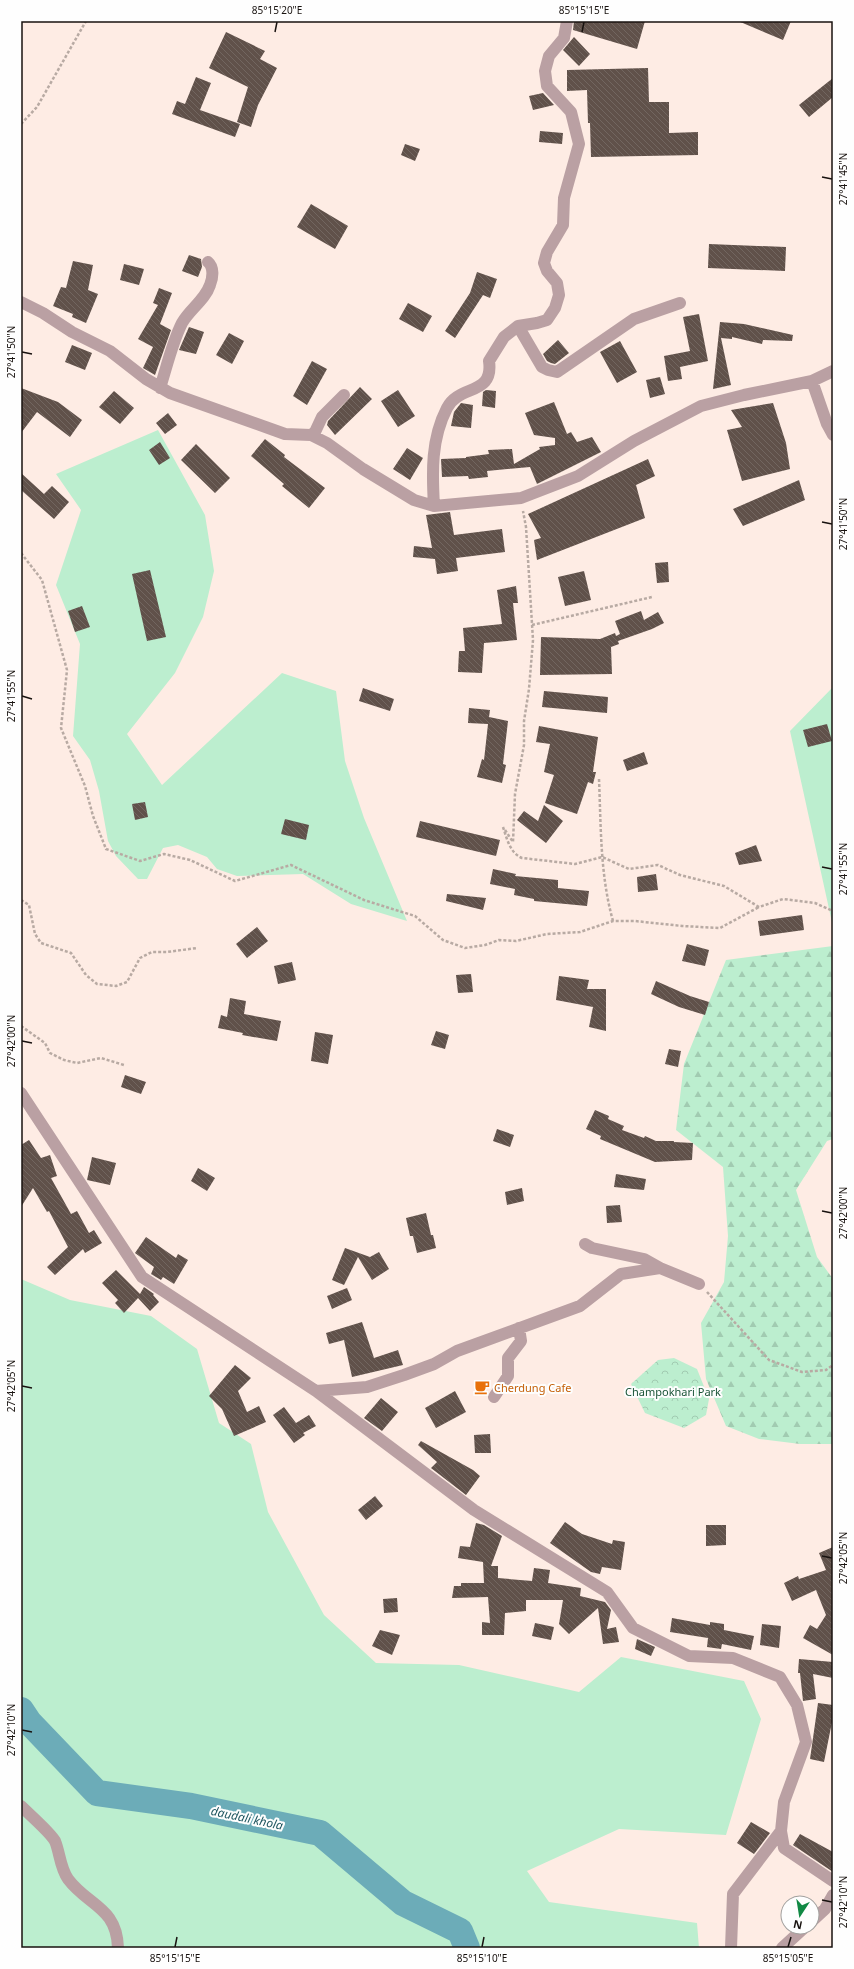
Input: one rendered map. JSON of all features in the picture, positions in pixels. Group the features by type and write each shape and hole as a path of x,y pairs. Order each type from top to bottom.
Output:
{"street":[{"path":"434,506 432,474 433,451 442,418 448,405 459,394 475,389 486,381 490,371 489,361 504,337 518,326 547,320 555,308 558,295 557,283 547,272 544,263 547,252 563,225 564,198 579,144 572,112 547,86 545,71 549,56 564,38 567,21"},
{"path":"160,388 174,343 183,322 210,286 213,274 211,265 208,262"},
{"path":"21,302 43,313 72,332 110,351 160,388 170,393 284,434 311,435 327,443 363,469 414,500 434,506 521,498 578,476 634,441 701,406 744,395 812,381 833,371"},
{"path":"518,326 542,367 557,372 634,319 680,303"},
{"path":"812,381 827,424 833,435"},
{"path":"311,435 315,432 322,418 344,395"},
{"path":"21,1093 142,1278 316,1390 474,1510 607,1592 633,1628 689,1656 733,1658 780,1677 797,1705 806,1742 784,1802 781,1831 784,1848 833,1881"},
{"path":"584,1244 592,1248 644,1259 660,1268 699,1284"},
{"path":"316,1390 367,1387 384,1383 434,1364 457,1351 580,1306 621,1274 660,1268"},
{"path":"494,1397 508,1376 508,1358 521,1341 519,1328"},
{"path":"21,1806 54,1840 67,1878 77,1889 101,1908 114,1924 118,1948"},
{"path":"731,1948 733,1894 781,1831"},
{"path":"820,1914 825,1909 833,1895"},
{"path":"782,1948 796,1935"}],"path":[{"path":"21,124 37,107 86,21"},
{"path":"521,498 526,527 532,625 532,652 524,721 524,745 515,794 513,842 503,828 511,848 516,855 522,858 575,864 602,856 629,869 658,865 680,875 724,886 759,907"},
{"path":"21,553 42,580 67,670 61,728 85,786 93,816 106,849 140,861 164,854 190,860 235,881 291,865 364,900 414,916 443,940 465,948 485,945 499,940 516,941 547,934 580,932 613,921 635,920 682,926 720,928 759,907 783,899 815,903 833,911"},
{"path":"532,625 652,597"},
{"path":"599,779 602,856 608,901 613,921"},
{"path":"21,900 29,905 35,934 41,943 71,953 86,975 97,984 116,986 127,982 140,958 152,952 168,952 197,948"},
{"path":"21,1026 44,1043 50,1053 64,1060 77,1063 101,1058 124,1065"},
{"path":"699,1284 769,1360 802,1372 826,1370 833,1365"}],"green space":[{"path":"158,430 205,515 214,571 203,617 175,673 127,734 162,785 282,673 336,691 345,761 364,818 407,921 351,904 303,874 237,876 217,869 207,857 178,845 163,848 147,879 138,879 116,856 108,841 99,791 90,760 73,736 80,644 56,585 81,510 56,474"},
{"path":"833,687 833,927 790,731"},
{"path":"833,946 833,1139 827,1141 796,1190 817,1257 833,1279 833,1444 800,1444 759,1439 726,1426 706,1379 701,1323 724,1282 728,1236 723,1167 676,1130 684,1064 726,960"},
{"path":"21,1279 70,1300 151,1316 197,1349 219,1423 251,1444 268,1512 324,1615 376,1663 459,1665 579,1692 621,1657 744,1681 761,1719 726,1835 619,1829 527,1871 549,1902 697,1923 699,1948 21,1948"},
{"name":"Champokhari Park","path":"674,1358 697,1369 709,1399 706,1415 684,1428 645,1413 631,1384 658,1360"}],"building":[{"path":"574,21 645,21 637,49 573,30"},
{"path":"738,21 791,21 783,40"},
{"path":"226,32 265,51 260,59 277,68 258,105 251,127 237,122 248,87 209,68"},
{"path":"574,37 590,54 579,66 563,50"},
{"path":"648,68 649,102 669,102 669,133 698,132 698,155 591,157 587,90 567,91 567,70"},
{"path":"196,77 211,83 200,110 240,124 235,137 172,114 177,101 185,104"},
{"path":"833,78 833,97 809,117 799,105"},
{"path":"543,93 554,105 533,110 529,96"},
{"path":"540,131 563,133 562,144 539,142"},
{"path":"405,144 420,149 415,161 401,155"},
{"path":"311,204 348,226 335,249 297,227"},
{"path":"709,244 786,247 785,271 708,268"},
{"path":"189,255 201,259 202,267 198,277 182,271"},
{"path":"73,261 93,265 88,290 98,294 86,323 72,317 73,314 53,306 61,287 66,288"},
{"path":"124,264 144,269 139,285 120,280"},
{"path":"477,272 497,279 490,298 483,295 455,338 445,331 470,293"},
{"path":"159,288 172,293 160,324 171,330 155,375 143,368 153,347 138,339 158,305 153,303"},
{"path":"408,303 432,316 423,332 399,319"},
{"path":"699,314 708,361 680,367 682,379 668,381 664,356 690,351 683,317"},
{"path":"720,322 744,324 793,335 792,341 763,340 762,344 732,337 732,339 721,338 731,385 713,389"},
{"path":"189,327 204,332 196,354 179,350"},
{"path":"229,333 244,341 232,364 216,355"},
{"path":"558,340 569,353 555,364 547,361 543,354"},
{"path":"620,341 637,372 617,383 600,352"},
{"path":"72,345 92,353 85,370 65,362"},
{"path":"312,361 327,369 307,405 293,396"},
{"path":"660,377 665,394 650,398 646,380"},
{"path":"360,387 372,399 335,435 327,425 328,421"},
{"path":"21,388 58,402 82,420 70,437 37,412 21,433"},
{"path":"398,390 415,416 398,427 381,401"},
{"path":"486,390 496,391 495,408 482,406 483,392"},
{"path":"114,391 134,408 120,424 99,407"},
{"path":"554,402 567,434 571,432 577,442 592,437 601,452 537,484 530,467 487,471 488,477 469,479 468,476 442,477 441,459 466,458 489,454 488,450 512,449 514,464 540,449 539,447 555,445 555,438 534,435 525,413"},
{"path":"461,403 473,405 471,428 451,426 454,412"},
{"path":"773,403 786,443 790,469 742,481 727,430 742,427 731,410"},
{"path":"168,413 177,425 165,434 156,423"},
{"path":"265,439 285,455 284,457 325,488 309,508 282,486 284,484 251,456"},
{"path":"160,442 170,458 159,465 149,450"},
{"path":"196,444 230,478 215,493 181,460"},
{"path":"407,448 423,458 410,480 393,469"},
{"path":"648,459 655,476 636,485 645,518 537,560 534,540 541,538 528,514"},
{"path":"21,473 44,494 52,486 69,502 54,519 21,490"},
{"path":"799,480 805,500 743,526 733,509"},
{"path":"450,512 454,535 502,529 505,552 456,558 458,571 437,574 435,559 413,557 414,546 432,548 426,515"},
{"path":"668,562 669,582 657,583 655,563"},
{"path":"150,570 166,637 147,641 132,574"},
{"path":"584,571 591,600 565,606 558,577"},
{"path":"516,586 518,603 513,603 517,640 484,643 482,673 458,672 459,651 465,651 463,628 502,624 497,590"},
{"path":"82,606 90,627 75,632 68,611"},
{"path":"641,611 644,620 658,612 664,623 652,629 618,641 619,644 611,647 612,674 540,675 541,637 600,639 615,633 616,636 620,634 615,621"},
{"path":"363,688 394,699 390,711 359,701"},
{"path":"544,691 608,697 607,713 542,707"},
{"path":"469,708 490,710 489,717 508,721 503,764 506,765 502,783 477,777 482,759 484,760 488,724 468,723"},
{"path":"827,724 832,741 808,747 803,730"},
{"path":"539,726 598,737 593,772 596,772 593,784 588,782 577,814 545,803 554,775 544,772 550,744 536,742"},
{"path":"644,752 648,764 627,771 623,760"},
{"path":"145,802 148,817 135,820 132,804"},
{"path":"544,805 563,821 546,843 517,820 524,811 538,821"},
{"path":"285,819 309,825 306,840 281,834"},
{"path":"420,821 500,840 496,856 416,837"},
{"path":"756,845 762,861 739,865 735,853"},
{"path":"493,869 516,874 515,876 558,880 558,888 589,891 587,906 534,901 534,899 514,895 515,889 490,884"},
{"path":"656,874 658,890 638,892 637,877"},
{"path":"447,894 486,898 483,910 446,901"},
{"path":"802,915 804,930 760,936 758,921"},
{"path":"257,927 268,941 247,958 236,944"},
{"path":"687,944 709,950 705,966 682,961"},
{"path":"292,962 296,980 278,984 274,966"},
{"path":"471,974 473,992 458,993 456,975"},
{"path":"559,976 589,980 587,989 606,989 606,1031 589,1027 593,1007 556,1000"},
{"path":"656,981 690,996 709,1002 705,1015 679,1007 651,994"},
{"path":"230,998 246,1001 244,1014 281,1021 277,1041 242,1035 243,1033 218,1028 221,1015 227,1017"},
{"path":"436,1031 449,1035 445,1049 431,1045"},
{"path":"315,1032 333,1035 328,1064 311,1061"},
{"path":"669,1049 681,1051 678,1067 665,1064"},
{"path":"125,1075 146,1082 141,1094 121,1087"},
{"path":"595,1110 609,1116 608,1119 624,1126 622,1130 644,1138 645,1136 656,1141 693,1143 692,1160 655,1162 600,1139 601,1136 586,1129"},
{"path":"497,1129 514,1135 510,1147 493,1141"},
{"path":"29,1140 41,1158 50,1155 57,1176 51,1178 71,1214 77,1211 89,1233 94,1230 102,1243 85,1253 83,1249 55,1275 47,1267 68,1247 49,1211 47,1212 33,1188 21,1207 21,1145"},
{"path":"92,1157 116,1163 110,1185 87,1180"},
{"path":"198,1168 215,1178 207,1191 191,1181"},
{"path":"616,1174 646,1179 644,1190 614,1187"},
{"path":"522,1188 524,1201 507,1205 505,1192"},
{"path":"620,1205 622,1222 607,1223 606,1206"},
{"path":"426,1213 431,1235 433,1235 436,1248 417,1253 413,1236 410,1236 406,1218"},
{"path":"146,1237 176,1258 178,1254 188,1260 174,1284 163,1277 161,1280 151,1274 154,1267 135,1253"},
{"path":"345,1248 370,1257 379,1252 389,1269 372,1280 358,1257 344,1285 332,1280"},
{"path":"116,1270 140,1294 144,1287 154,1294 153,1295 159,1302 150,1311 138,1298 124,1313 115,1303 118,1300 102,1283"},
{"path":"347,1288 352,1300 332,1309 327,1296"},
{"path":"362,1322 374,1358 398,1350 403,1365 352,1377 344,1340 329,1344 326,1333"},
{"path":"235,1365 251,1378 238,1391 247,1412 259,1406 266,1422 234,1436 222,1409 209,1396"},
{"path":"455,1391 466,1412 436,1428 425,1408"},
{"path":"381,1398 398,1412 382,1431 364,1418"},
{"path":"284,1407 296,1423 309,1415 316,1426 303,1433 305,1435 294,1443 273,1415"},
{"path":"490,1434 491,1453 475,1453 474,1435"},
{"path":"421,1441 473,1470 480,1476 466,1495 431,1468 437,1462 418,1445"},
{"path":"375,1496 383,1506 366,1520 358,1510"},
{"path":"565,1522 582,1534 612,1544 613,1540 625,1542 621,1570 602,1567 600,1574 591,1572 550,1543"},
{"path":"476,1523 484,1525 502,1536 491,1566 498,1566 498,1578 532,1581 534,1568 550,1570 548,1583 581,1588 580,1596 605,1602 611,1610 607,1629 616,1627 619,1642 603,1644 598,1608 569,1634 559,1624 563,1600 526,1600 526,1611 505,1613 504,1635 482,1635 482,1622 490,1623 488,1597 452,1598 454,1586 461,1586 461,1583 484,1583 483,1562 458,1558 460,1546 470,1547"},
{"path":"706,1525 726,1525 726,1545 706,1546"},
{"path":"833,1547 833,1655 803,1638 810,1625 817,1629 826,1615 816,1590 792,1601 784,1583 798,1576 799,1579 826,1570 819,1553"},
{"path":"397,1598 398,1612 384,1613 383,1599"},
{"path":"672,1618 710,1625 710,1622 724,1624 724,1630 754,1636 751,1650 722,1644 721,1649 707,1647 708,1638 670,1632"},
{"path":"535,1623 554,1627 551,1640 532,1636"},
{"path":"762,1624 781,1626 779,1648 760,1645"},
{"path":"380,1630 400,1635 392,1655 372,1646"},
{"path":"637,1639 655,1647 651,1656 635,1649"},
{"path":"799,1659 833,1662 833,1678 813,1674 816,1699 803,1701 800,1673 798,1673"},
{"path":"818,1703 833,1705 833,1722 824,1762 810,1759"},
{"path":"751,1822 770,1833 754,1854 737,1843"},
{"path":"800,1834 833,1852 833,1872 793,1845"}],"waterway":[{"name":"daudali khola","path":"21,1710 29,1722 97,1793 191,1806 320,1833 403,1903 460,1931 467,1948"}],"place":[{"name":"Cherdung Cafe","path":"482,1387"}]}
